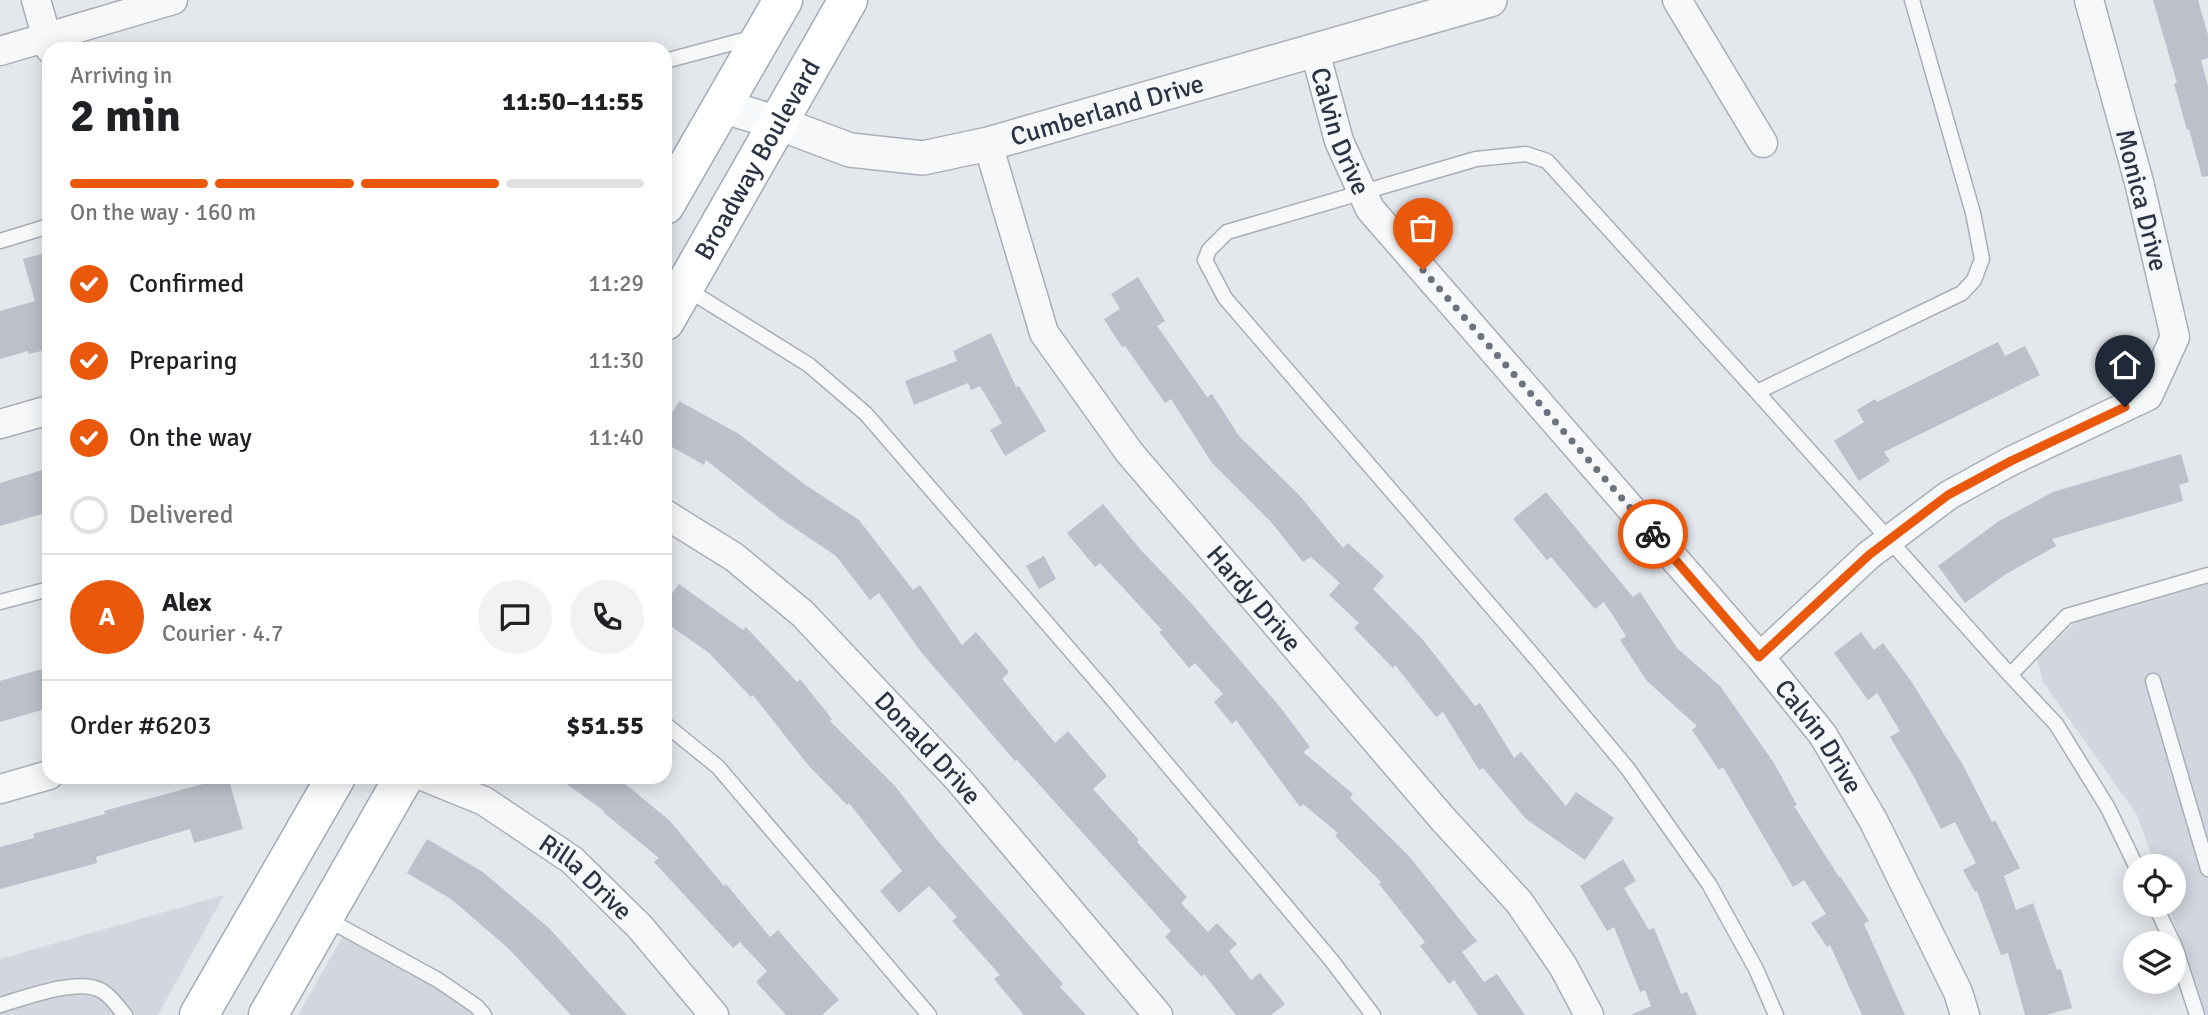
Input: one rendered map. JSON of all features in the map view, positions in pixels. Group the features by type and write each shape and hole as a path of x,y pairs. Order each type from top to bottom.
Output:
{"main road":[{"path":"672,193 783,0"},
{"name":"Broadway Boulevard","path":"672,309 848,0"},
{"path":"199,1015 332,784"},
{"path":"268,1015 400,784"}],"street":[{"path":"36,0 48,42"},
{"path":"55,42 173,0"},
{"name":"Cumberland Drive","path":"722,106 778,122 850,150 923,158 988,144 1490,0"},
{"path":"1677,0 1763,143"},
{"name":"Monica Drive","path":"1889,540 1948,495 2011,461 2148,396 2175,337 2139,182 2089,0"},
{"path":"0,51 42,45"},
{"name":"Calvin Drive","path":"1315,51 1339,141 1370,209 1759,657 1823,735 1873,820 1958,992 1965,1015"},
{"name":"Hardy Drive","path":"988,144 1044,333 1129,452 1442,818 1519,902 1563,966 1589,1015"},
{"path":"0,424 42,412"},
{"name":"Donald Drive","path":"672,518 734,556 803,614 959,780 1158,1015"},
{"path":"1759,657 1869,555 1889,540"},
{"path":"0,789 42,777"},
{"name":"Rilla Drive","path":"442,784 484,801 572,860 640,927 715,1015"}],"lane":[{"path":"1757,392 1962,293 1974,280 1982,258 1973,213 1912,0"},
{"path":"672,59 763,35"},
{"path":"1776,1015 1756,969 1709,884 1628,769 1226,298 1205,260 1209,250 1227,232 1476,159 1525,154 1547,161 2056,724 2108,808 2130,854"},
{"path":"0,241 42,228"},
{"path":"684,288 809,365 866,414 1126,716 1332,961 1373,1015"},
{"path":"2010,674 2067,616 2208,575"},
{"path":"0,602 42,591"},
{"path":"2153,681 2208,869"},
{"path":"672,730 719,767 929,1015"},
{"path":"324,917 438,980 476,1006 484,1015"},
{"path":"2186,982 2197,1015"},
{"path":"0,1005 58,989 89,986 103,991 125,1015"}],"shaded area":[{"path":"2208,582 2208,1015 2186,957 2186,931 2177,931 2172,917 2186,917 2186,854 2151,854 2137,815 2043,682 2037,659 2081,617"},
{"path":"224,895 158,1015 0,1015 0,959"},
{"path":"344,934 467,1006 474,1015 298,1015"}],"building":[{"path":"2153,0 2198,0 2208,35 2208,58 2201,60 2208,86 2208,176 2202,177 2189,129 2187,130 2174,84 2177,83"},
{"path":"42,254 42,351 29,354 28,351 0,359 0,311 35,301 23,259"},
{"path":"1138,277 1165,321 1157,326 1207,397 1212,394 1239,436 1300,496 1343,548 1348,543 1384,576 1373,589 1423,640 1475,706 1480,703 1514,758 1521,752 1566,806 1576,792 1614,818 1585,860 1526,819 1483,768 1479,770 1443,712 1436,717 1395,665 1393,668 1354,628 1359,623 1329,595 1340,583 1311,557 1303,562 1271,522 1212,463 1171,399 1165,403 1125,346 1122,347 1104,319 1120,309 1111,294"},
{"path":"991,333 1016,387 1019,386 1046,431 1005,456 990,430 1002,423 980,386 971,390 968,383 914,405 905,381 957,361 953,351"},
{"path":"1998,342 2005,356 2025,346 2040,375 1884,452 1890,461 1859,481 1834,441 1864,422 1857,410"},
{"path":"679,401 739,434 804,484 859,520 913,590 920,585 962,645 976,632 1009,672 1002,679 1055,743 1068,731 1107,776 1093,789 1187,897 1181,903 1208,932 1217,923 1237,944 1229,951 1251,980 1260,973 1285,1004 1271,1015 1236,1015 1204,974 1202,977 1165,937 1171,931 1017,760 1015,761 921,652 879,593 870,600 836,556 781,519 706,460 704,465 672,447 672,413"},
{"path":"2181,454 2189,482 2179,485 2183,501 2052,539 2056,546 2006,574 1965,603 1938,566 1999,521 2053,492"},
{"path":"42,470 42,514 0,526 0,483"},
{"path":"1546,492 1633,597 1640,592 1677,648 1720,686 1774,763 1797,805 1794,806 1869,921 1864,924 1905,1015 1862,1015 1830,945 1827,947 1811,923 1826,914 1804,880 1793,887 1723,767 1719,770 1692,730 1697,726 1647,681 1620,640 1626,636 1604,602 1595,609 1551,557 1547,560 1513,519"},
{"path":"1103,504 1280,707 1310,747 1303,752 1353,794 1350,798 1408,855 1477,941 1462,952 1484,982 1497,974 1525,1015 1478,1015 1454,980 1449,984 1420,946 1425,942 1379,884 1381,882 1335,836 1338,833 1303,804 1300,807 1236,720 1232,724 1214,702 1223,694 1195,663 1189,668 1159,632 1162,630 1100,563 1095,567 1067,533"},
{"path":"1044,556 1056,579 1039,589 1026,566"},
{"path":"679,584 743,630 746,627 797,682 800,679 832,719 830,721 895,786 937,840 1063,984 1060,987 1086,1015 1024,1015 994,979 1000,975 952,921 957,917 929,886 899,913 880,891 902,871 849,803 847,805 808,765 753,695 751,697 709,653 672,627 672,594"},
{"path":"1861,632 1874,650 1883,643 1911,681 1963,765 1992,822 1995,820 2020,868 2004,876 2016,910 2033,903 2057,970 2061,969 2072,1008 2046,1015 2025,1015 2008,953 2001,955 1977,891 1975,892 1963,870 1976,863 1955,822 1941,829 1890,737 1900,731 1877,693 1868,700 1834,653"},
{"path":"42,669 42,710 0,722 0,681"},
{"path":"202,784 230,784 243,829 194,843 190,829 96,857 97,863 0,889 0,847 34,838 33,834 105,814 104,811"},
{"path":"567,784 625,784 670,821 770,937 778,930 839,1000 822,1015 786,1015 756,982 767,971 740,942 733,948 654,862 659,858 604,811"},
{"path":"427,839 483,872 550,929 627,1015 571,1015 508,948 451,899 407,873"},
{"path":"1623,859 1636,881 1624,888 1649,930 1654,928 1681,994 1687,992 1697,1015 1631,1015 1651,1006 1645,990 1640,992 1614,927 1607,931 1580,886"}],"way so far":[{"path":"1423,270 1653,534"}],"route":[{"path":"1653,534 1759,657 1869,555 1948,495 2011,461 2125,407"}]}
